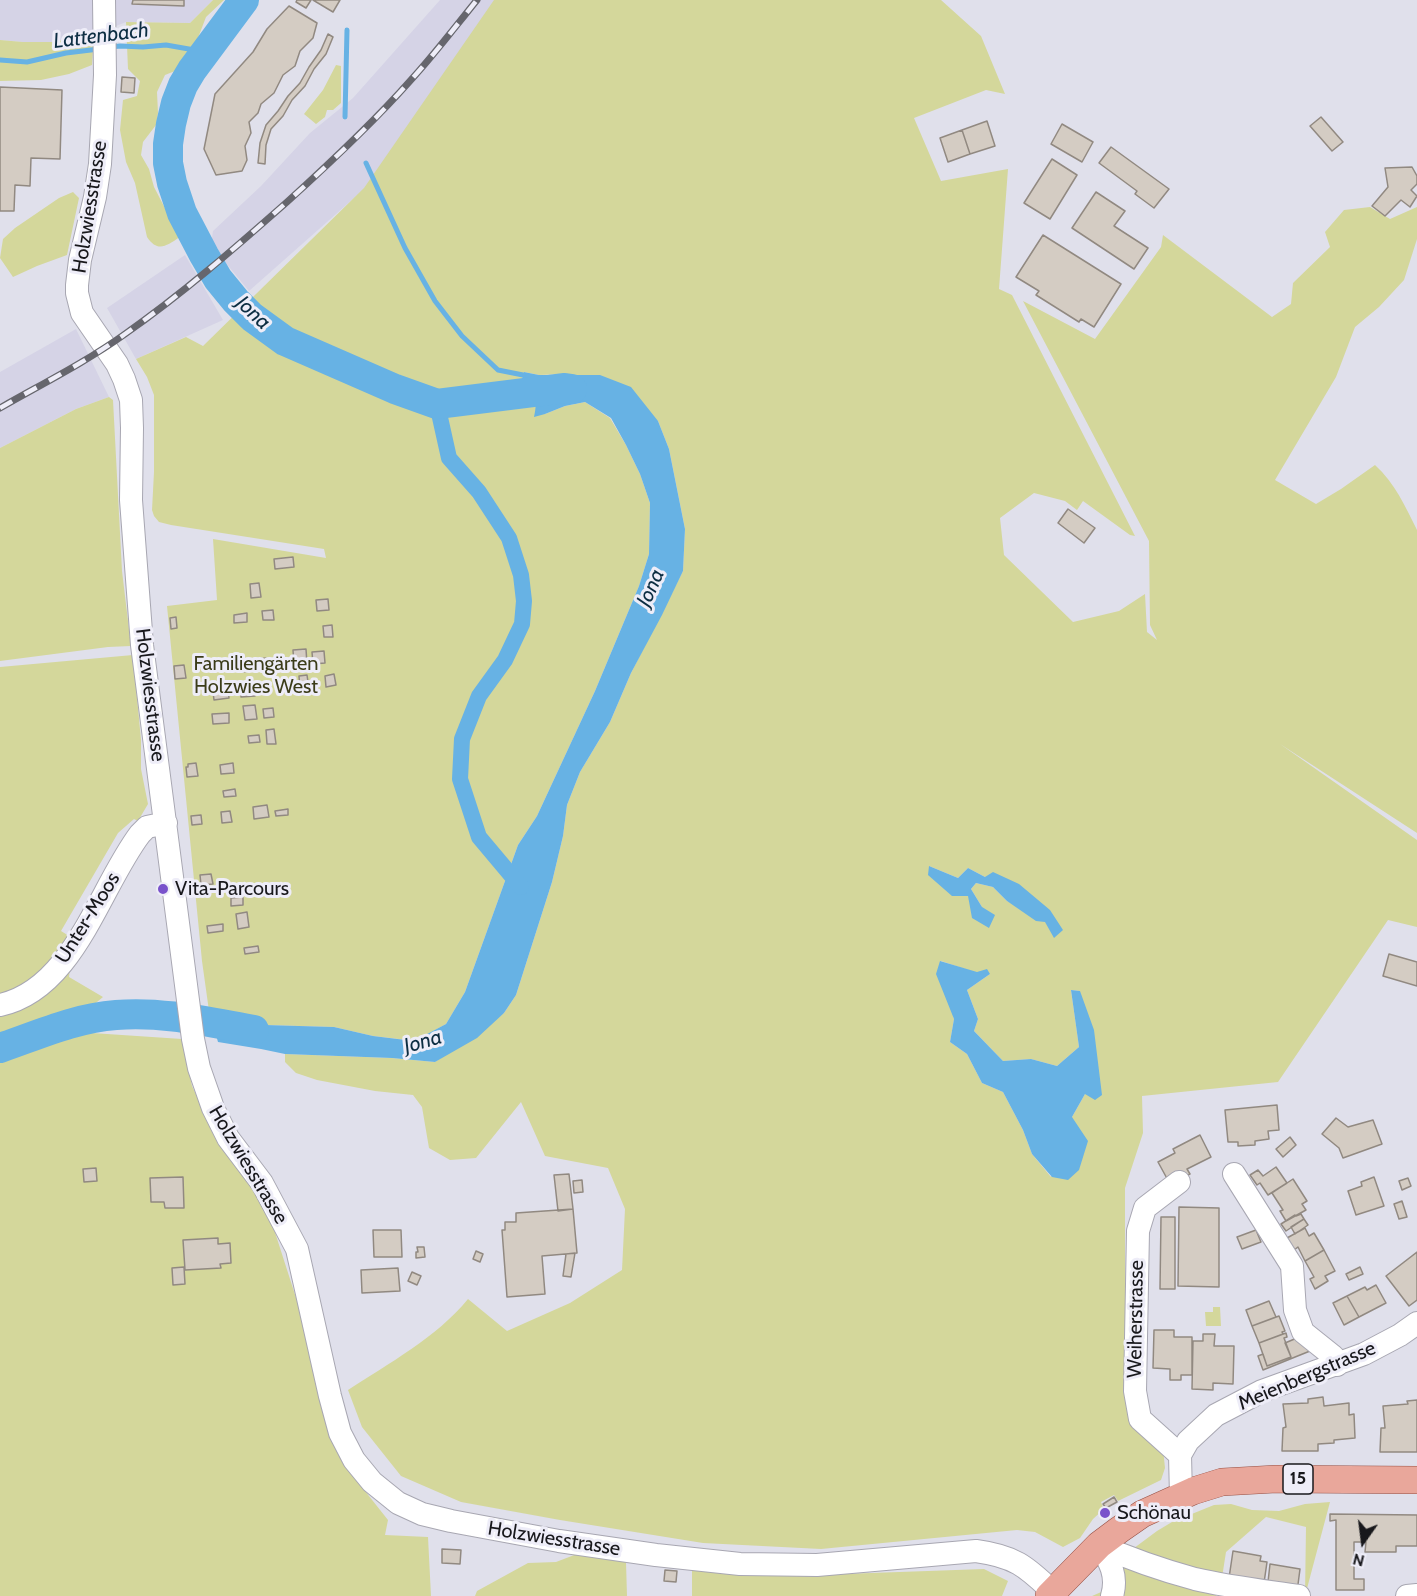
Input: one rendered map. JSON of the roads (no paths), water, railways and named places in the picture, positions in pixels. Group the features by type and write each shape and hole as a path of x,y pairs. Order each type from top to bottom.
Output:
{"main road":[{"name":"15","path":"1051,1594 1099,1545 1142,1514 1193,1491 1222,1482 1276,1479 1417,1480"}],"street":[{"name":"Holzwiesstrasse","path":"104,0 105,75 100,164 80,260 77,293 82,313 117,364 130,400 131,500 142,645 187,996 199,1068 213,1108 228,1138 262,1183 297,1249 330,1396 340,1432 354,1460 372,1482 398,1503 422,1514 451,1521 656,1556 740,1564 817,1565 976,1551 996,1553 1017,1561 1030,1570 1051,1594"},
{"name":"Unter-Moos","path":"0,1005 25,996 50,977 72,950 140,834 147,827 166,823"},
{"path":"1234,1174 1292,1266 1295,1310 1304,1332 1333,1356 1337,1365"},
{"name":"Weiherstrasse","path":"1179,1182 1145,1208 1138,1232 1135,1391 1140,1419 1180,1455"},
{"name":"Meienbergstrasse","path":"1180,1455 1188,1441 1216,1415 1262,1391 1364,1354 1417,1323"},
{"path":"1180,1455 1181,1496"},
{"path":"1099,1545 1110,1561 1115,1587 1112,1596"},
{"path":"1099,1545 1132,1560 1194,1578 1299,1596"},
{"path":"1407,1596 1417,1595"}],"water":[{"path":"524,372 539,375 600,375 631,387 658,421 669,449 685,529 683,571 631,673 610,722 580,772 567,805 563,836 552,882 516,995 504,1013 477,1038 435,1062 285,1054 218,1042 209,1011 265,1025 334,1027 373,1036 414,1041 446,1024 465,992 518,845 537,816 595,691 639,586 649,554 650,503 640,474 611,418 585,402 565,406 534,417 535,395 522,379"},
{"path":"929,866 958,878 968,868 985,877 993,872 1019,884 1050,910 1063,930 1054,938 1045,922 1036,921 1007,901 993,887 976,883 971,889 982,907 995,915 989,928 972,918 968,896 952,896 928,875"},
{"path":"940,961 977,972 987,969 990,974 967,990 978,1019 974,1031 1003,1061 1031,1059 1057,1066 1079,1047 1071,990 1080,991 1094,1030 1102,1095 1095,1100 1085,1094 1072,1117 1088,1141 1079,1170 1068,1180 1052,1177 1032,1154 1023,1130 1003,1092 982,1083 967,1054 950,1042 954,1019 936,974"}],"waterway":[{"name":"Jona","path":"244,0 183,85 176,103 168,144 168,163 172,183 182,213 218,279 236,301 252,317 285,341 395,389 437,404 572,389"},
{"path":"345,117 347,30"},
{"name":"Lattenbach","path":"111,47 166,45 206,52"},
{"name":"Lattenbach","path":"0,60 27,62 66,53 99,49"},
{"path":"366,163 405,248 435,301 462,336 498,370 523,375"},
{"path":"437,404 449,458 479,492 509,538 521,575 524,601 522,624 505,660 479,696 462,739 460,779 479,837 521,887"},
{"name":"Jona","path":"0,1048 71,1023 116,1015 168,1016 254,1030"}],"railway":[{"path":"0,408 110,344 167,303 228,253 319,173 381,113 428,61 477,0"}],"place":[{"name":"Vita-Parcours","path":"163,889"},
{"name":"Schönau","path":"1105,1513"}],"park label":[{"name":"Familiengärten Holzwies West","path":"256,676"}]}
